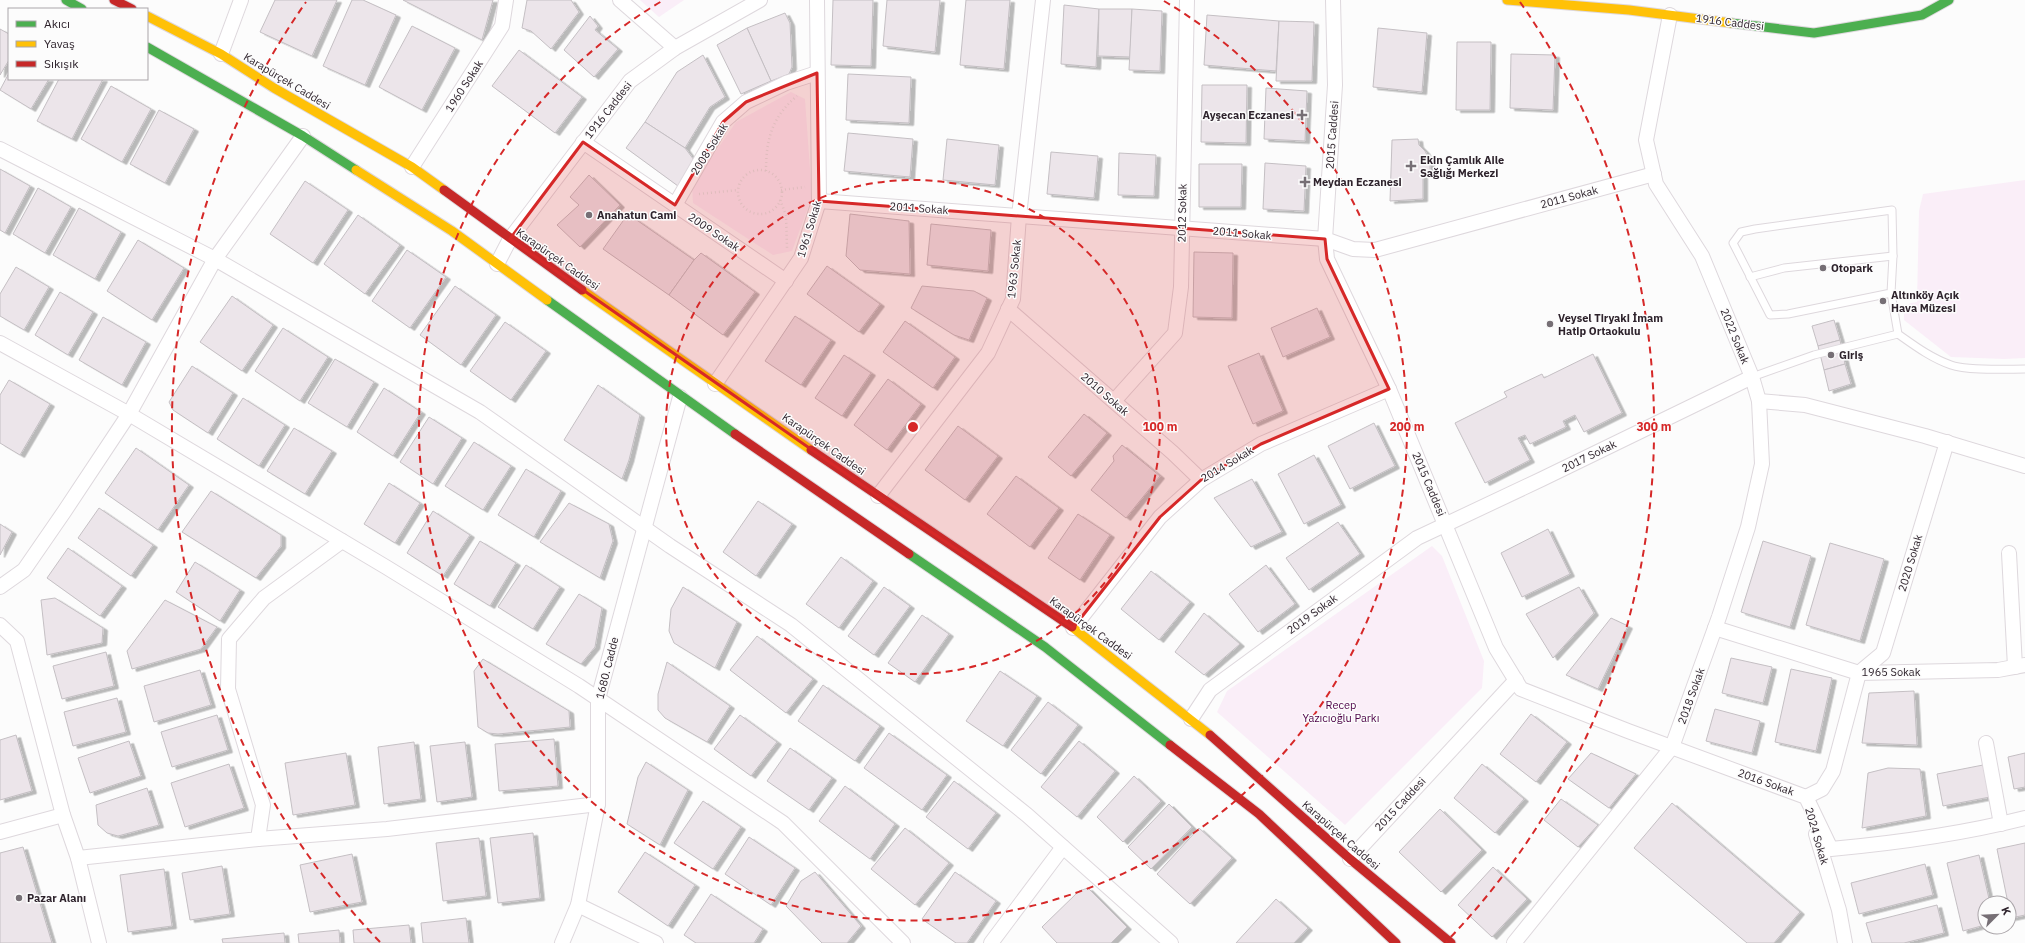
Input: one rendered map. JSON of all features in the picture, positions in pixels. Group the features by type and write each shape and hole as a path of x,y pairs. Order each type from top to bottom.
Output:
{"main road":[{"path":"66,0 80,8"},
{"path":"114,0 130,8"},
{"path":"124,0 136,8"},
{"name":"1916 Caddesi","path":"1507,0 1670,15 1814,33 1922,15 1949,0"},
{"name":"Karapürçek Caddesi","path":"148,17 221,54 274,88 412,167 510,239 715,384 1073,628 1191,719 1350,859 1451,943"},
{"path":"148,48 303,136 452,231 680,397 1045,647 1259,814 1338,886 1396,943"}],"street":[{"path":"221,54 241,0"},
{"name":"1960 Sokak","path":"412,167 502,26 506,0"},
{"path":"620,0 675,48"},
{"name":"1916 Caddesi","path":"497,264 510,239 630,81 675,48 760,0"},
{"name":"1961 Sokak","path":"715,384 801,258 819,201 817,0"},
{"name":"1963 Sokak","path":"878,496 988,353 1013,299 1019,216 1043,0"},
{"name":"2012 Sokak","path":"1114,401 1175,334 1181,287 1181,228 1187,0"},
{"name":"2015 Caddesi","path":"1333,0 1335,86 1325,239 1327,259 1389,389 1496,648 1516,680 1350,859"},
{"name":"2022 Sokak","path":"1670,15 1646,140 1656,184 1702,256 1752,377 1759,401"},
{"name":"2008 Sokak","path":"678,200 723,122 746,102 786,83 818,78"},
{"path":"0,587 24,570 129,414 215,259 303,136"},
{"name":"2009 Sokak","path":"583,142 678,200 786,281"},
{"path":"0,149 215,259 480,412 644,527 791,625 1027,815 1171,943"},
{"name":"2011 Sokak","path":"819,201 1325,239 1354,249 1374,250 1654,174"},
{"name":"2010 Sokak","path":"1008,309 1114,401 1201,480"},
{"path":"0,343 129,414 342,541 598,699 783,823 904,943"},
{"name":"2017 Sokak","path":"1446,525 1752,377"},
{"name":"2014 Sokak","path":"1073,628 1160,517 1201,480 1261,444 1389,389"},
{"name":"1680. Cadde","path":"562,943 578,905 598,804 598,699 680,397"},
{"path":"1759,401 1805,405 1947,442 2025,466"},
{"name":"2018 Sokak","path":"1514,943 1672,747 1715,628 1748,527 1762,464 1759,401"},
{"name":"2020 Sokak","path":"1859,673 1883,653 1947,442"},
{"name":"2019 Sokak","path":"1191,719 1210,690 1417,538 1446,525"},
{"path":"258,839 263,805 228,689 229,639 264,598 342,541"},
{"path":"2009,553 2020,666"},
{"path":"0,625 17,641 63,815 78,858 99,943"},
{"name":"1965 Sokak","path":"1715,628 1859,673 1983,670 2020,666"},
{"name":"2024 Sokak","path":"1845,943 1839,910 1806,797 1822,789 1833,771 1859,673"},
{"name":"2016 Sokak","path":"1516,680 1521,689 1806,797 1831,849 1863,846 2001,824 2025,818"},
{"path":"1986,743 2001,824"},
{"path":"78,858 258,839 387,829 598,804"},
{"path":"0,832 63,815"},
{"path":"991,943 1063,847"},
{"path":"578,905 656,943"}],"lane":[{"path":"1891,293 1788,314 1770,315 1733,243 1741,232 1892,210 1893,256 1891,293 1898,334 1920,351 1952,366 1998,370 2025,369"},
{"path":"1750,277 1784,268 1893,256"},
{"path":"1752,377 1814,355 1898,334"}],"path":[{"path":"766,171 766,155 771,130 778,116 818,78"},
{"path":"780,200 771,211 757,213 744,207 740,201 738,190 741,180 752,171 766,171 778,179 781,190 780,200 786,215 787,250"},
{"path":"781,190 819,186"},
{"path":"678,200 738,190"}],"highlighted area":[{"path":"817,73 819,201 1325,239 1327,259 1389,389 1261,444 1201,480 1160,517 1073,628 878,496 510,239 583,142 675,205 723,122 746,102"}],"green space":[{"path":"640,0 684,0 659,17"},
{"path":"791,92 805,99 812,197 792,251 773,255 693,203 692,186 736,122"},
{"path":"2025,180 2025,358 2004,359 1951,357 1904,320 1904,307 1911,303 1917,302 1919,211 1923,194"},
{"name":"Recep Yazıcıoğlu Parkı","path":"1432,546 1442,556 1484,661 1482,688 1345,825 1217,712 1227,691"}],"building":[{"path":"275,0 337,0 312,56 260,32"},
{"path":"352,0 363,0 396,15 365,85 323,66"},
{"path":"403,0 493,0 482,40"},
{"path":"527,0 571,0 579,12 551,49 531,31 522,28"},
{"path":"833,0 873,0 871,66 831,65"},
{"path":"887,0 940,0 935,52 883,46"},
{"path":"966,0 1010,0 1004,69 960,65"},
{"path":"1064,5 1099,9 1096,67 1061,64"},
{"path":"1099,9 1132,9 1130,57 1098,56"},
{"path":"1132,9 1162,11 1160,71 1129,70"},
{"path":"785,13 790,23 792,67 789,74 771,81 747,28"},
{"path":"1207,15 1279,21 1276,71 1204,65"},
{"path":"590,16 598,26 595,30 618,49 594,77 564,50"},
{"path":"1279,21 1314,22 1312,81 1276,81"},
{"path":"412,26 455,48 422,110 379,87"},
{"path":"747,28 771,81 741,94 717,45"},
{"path":"1378,28 1427,33 1422,92 1373,87"},
{"path":"0,29 8,33 8,62 0,75"},
{"path":"1457,42 1491,42 1490,110 1456,110"},
{"path":"519,50 582,97 555,133 492,86"},
{"path":"1511,54 1555,55 1553,110 1510,108"},
{"path":"703,55 725,97 710,107 685,148 645,122 677,72"},
{"path":"848,74 911,77 909,123 846,120"},
{"path":"8,75 8,80 48,80 31,109 0,90"},
{"path":"58,80 102,80 72,139 37,121"},
{"path":"1202,85 1247,85 1246,143 1201,142"},
{"path":"111,86 151,109 122,162 81,139"},
{"path":"1266,88 1307,91 1305,141 1264,139"},
{"path":"159,110 194,129 165,183 130,164"},
{"path":"645,122 685,148 694,160 678,186 626,148"},
{"path":"848,133 913,139 910,177 844,171"},
{"path":"947,139 999,145 995,185 943,180"},
{"name":"Ekin Çamlık Aile Sağlığı Merkezi","path":"1418,139 1419,145 1425,151 1430,161 1430,171 1423,173 1423,199 1390,201 1392,140"},
{"path":"1051,152 1098,156 1094,198 1047,194"},
{"path":"1119,153 1156,155 1154,196 1118,195"},
{"path":"1265,163 1306,166 1304,211 1263,209"},
{"path":"1199,164 1242,164 1241,207 1199,207"},
{"path":"0,169 30,186 5,233 0,230"},
{"name":"Anahatun Cami","path":"589,175 620,205 580,247 557,225 579,205 570,197"},
{"path":"305,181 348,210 313,263 270,234"},
{"path":"38,188 71,207 45,253 13,234"},
{"path":"79,208 121,232 95,279 53,255"},
{"path":"628,214 694,260 669,295 603,249"},
{"path":"850,214 909,221 910,274 860,270 846,256"},
{"path":"358,215 400,245 365,294 324,264"},
{"path":"931,224 991,230 988,271 927,265"},
{"path":"138,240 184,268 152,320 107,291"},
{"path":"407,250 446,277 410,328 372,301"},
{"path":"1194,252 1233,253 1232,318 1193,317"},
{"path":"701,253 755,292 723,335 669,295 694,260"},
{"path":"827,266 880,304 859,332 807,294"},
{"path":"16,267 49,287 24,330 0,316 0,294"},
{"path":"455,286 496,315 461,365 420,335"},
{"path":"922,286 974,291 987,298 969,340 954,335 911,308"},
{"path":"60,292 93,312 68,355 35,335"},
{"path":"232,296 273,325 242,371 200,342"},
{"path":"1317,308 1330,337 1283,357 1271,328"},
{"path":"795,316 831,340 801,385 765,361"},
{"path":"103,317 146,342 122,385 79,360"},
{"path":"1834,320 1840,340 1818,346 1812,326"},
{"path":"905,321 955,357 933,388 883,352"},
{"path":"505,322 546,351 511,400 470,371"},
{"path":"283,328 328,357 300,401 255,371"},
{"name":"Giriş","path":"1840,340 1845,364 1824,370 1818,346"},
{"path":"1259,353 1283,411 1253,424 1228,366"},
{"path":"1593,354 1622,413 1584,432 1575,415 1563,421 1566,427 1530,444 1525,435 1518,438 1530,460 1485,483 1455,423 1507,397 1504,392 1542,374 1544,378"},
{"path":"844,355 871,373 842,416 815,398"},
{"path":"335,359 374,382 347,427 308,403"},
{"path":"1845,364 1851,384 1829,391 1824,370"},
{"path":"192,366 233,393 208,433 173,410 169,402"},
{"path":"888,379 921,404 887,450 854,425"},
{"path":"9,380 50,404 20,455 0,443 0,395"},
{"path":"598,385 640,415 629,460 622,479 564,440"},
{"path":"384,388 421,412 393,456 357,432"},
{"path":"243,398 285,425 259,466 217,439"},
{"path":"1084,414 1107,433 1071,476 1048,457"},
{"path":"429,417 462,438 433,484 400,462"},
{"path":"1374,423 1395,466 1350,489 1328,446"},
{"path":"958,426 998,456 965,500 925,470"},
{"path":"294,428 332,451 305,494 267,471"},
{"path":"474,442 511,466 483,510 445,486"},
{"path":"1122,445 1160,476 1126,518 1091,490 1114,461 1113,456"},
{"path":"136,448 189,485 158,530 105,493"},
{"path":"1314,455 1341,505 1304,524 1278,474"},
{"path":"526,469 561,491 534,537 498,515"},
{"path":"1016,476 1059,508 1030,547 987,514"},
{"path":"1252,479 1282,532 1251,547 1214,498"},
{"path":"389,483 420,503 395,543 364,524"},
{"path":"211,491 281,535 281,546 256,578 182,532"},
{"path":"758,501 792,524 756,576 723,552"},
{"path":"569,503 609,524 613,541 600,578 540,542"},
{"path":"99,508 153,545 131,576 78,538"},
{"path":"433,511 470,535 443,576 407,553"},
{"path":"1078,514 1110,535 1080,580 1048,558"},
{"path":"1338,522 1360,554 1309,590 1286,558"},
{"path":"0,524 12,532 0,555"},
{"path":"1548,529 1570,574 1522,597 1501,553"},
{"path":"480,541 516,563 490,606 454,584"},
{"path":"1763,541 1811,556 1790,627 1741,612"},
{"path":"1830,543 1884,559 1860,641 1806,625"},
{"path":"68,548 122,586 100,616 47,578"},
{"path":"841,557 873,581 839,628 806,604"},
{"path":"195,562 240,590 220,621 176,592"},
{"path":"526,565 560,587 533,629 498,607"},
{"path":"1266,565 1295,604 1258,632 1229,594"},
{"path":"1151,571 1190,602 1159,640 1121,609"},
{"path":"683,587 737,622 715,668 674,643 669,631 671,609"},
{"path":"884,587 910,606 874,655 848,636"},
{"path":"1579,587 1594,613 1553,658 1526,614"},
{"path":"579,594 602,608 595,647 581,664 546,644"},
{"path":"55,598 103,628 102,643 47,655 41,600"},
{"path":"165,600 217,627 201,649 132,669 127,651"},
{"path":"1204,613 1240,644 1204,675 1175,652"},
{"path":"922,615 949,634 915,682 888,663"},
{"path":"1611,618 1628,626 1598,689 1566,675"},
{"path":"757,636 813,679 786,713 730,670"},
{"path":"106,652 114,686 62,699 53,666"},
{"path":"1731,658 1772,667 1763,703 1722,693"},
{"path":"483,659 569,711 570,727 498,734 488,733 478,727 474,671"},
{"path":"667,662 730,706 707,742 665,718 658,710 658,694"},
{"path":"1791,669 1832,678 1816,751 1775,742"},
{"path":"200,670 211,705 154,722 144,686"},
{"path":"1000,671 1037,696 1003,746 966,721"},
{"path":"823,685 880,726 855,761 798,721"},
{"path":"1914,691 1917,745 1862,743 1869,693"},
{"path":"117,698 126,732 73,746 64,712"},
{"path":"1048,702 1078,725 1041,774 1011,750"},
{"path":"1715,709 1760,721 1752,753 1706,741"},
{"path":"1531,714 1567,742 1536,782 1500,754"},
{"path":"217,715 228,750 172,767 161,732"},
{"path":"740,715 777,742 751,776 714,749"},
{"path":"889,733 947,775 922,810 864,768"},
{"path":"16,735 32,791 0,800 0,740"},
{"path":"554,739 558,786 499,791 495,744"},
{"path":"129,741 141,776 90,793 78,758"},
{"path":"1079,741 1115,771 1077,817 1041,787"},
{"path":"414,742 421,799 384,804 378,747"},
{"path":"465,742 472,797 437,802 430,746"},
{"path":"790,748 832,778 809,810 767,781"},
{"path":"346,753 355,805 293,815 285,763"},
{"path":"1591,753 1636,774 1609,808 1568,779"},
{"path":"2025,753 2025,787 2014,789 2008,757"},
{"path":"646,762 688,790 660,845 627,824 638,777"},
{"path":"229,764 244,808 185,827 171,783"},
{"path":"1482,764 1524,799 1495,833 1454,798"},
{"path":"1983,765 1990,797 1943,806 1937,774"},
{"path":"1888,768 1920,769 1926,816 1862,828 1868,773"},
{"path":"1134,776 1161,801 1123,842 1097,817"},
{"path":"954,781 996,813 968,849 926,817"},
{"path":"845,786 895,824 870,859 819,821"},
{"path":"147,788 159,825 118,836 107,833 98,825 96,805"},
{"path":"1561,799 1598,825 1578,847 1544,820"},
{"path":"703,801 741,827 713,869 674,843"},
{"path":"1672,803 1800,912 1774,943 1747,943 1634,848"},
{"path":"1169,804 1192,827 1151,869 1128,847"},
{"path":"1440,809 1482,850 1441,892 1399,852"},
{"path":"905,828 949,863 915,905 871,869"},
{"path":"1199,828 1232,858 1190,904 1157,874"},
{"path":"533,833 540,898 498,903 490,838"},
{"path":"749,837 795,868 771,905 725,874"},
{"path":"479,838 486,896 443,901 436,843"},
{"path":"2025,843 2025,915 2017,917 2017,895 2006,895 1997,849"},
{"name":"Pazar Alanı","path":"23,847 52,943 0,943 0,853"},
{"path":"645,852 695,885 668,926 618,892"},
{"path":"352,854 362,902 310,912 300,865"},
{"path":"1979,855 1988,895 1977,895 1977,927 1963,931 1947,863"},
{"path":"1925,864 1933,895 1859,914 1851,883"},
{"path":"222,866 230,914 190,920 182,873"},
{"path":"1493,867 1527,899 1492,937 1458,905"},
{"path":"164,869 172,926 128,932 120,875"},
{"path":"815,872 861,926 847,943 822,943 786,906 801,881"},
{"path":"955,872 996,901 967,943 956,943 922,919"},
{"path":"1088,888 1127,927 1111,943 1057,943 1042,927 1079,891"},
{"path":"711,894 763,929 754,943 696,943 684,935"},
{"path":"1276,899 1308,928 1294,943 1236,943"},
{"path":"1937,905 1944,933 1904,943 1872,943 1866,923"},
{"path":"466,918 469,943 423,943 421,923"},
{"path":"409,925 411,943 354,943 353,930"},
{"path":"339,930 340,943 299,943 298,934"},
{"path":"284,933 285,943 223,943 222,939"}],"traffic: fast":[{"path":"66,0 80,8"},
{"path":"1731,23 1814,33 1922,15 1949,0"},
{"path":"148,48 303,136 356,170"},
{"path":"547,300 735,434"},
{"path":"909,554 1045,647 1170,745"}],"traffic: slow":[{"path":"1507,0 1629,10 1731,23"},
{"path":"148,17 221,54 274,88 412,167 444,190"},
{"path":"356,170 452,231 547,300"},
{"path":"582,290 811,450"},
{"path":"1072,627 1210,735"}],"traffic: jam":[{"path":"114,0 130,8"},
{"path":"444,190 582,290"},
{"path":"735,434 909,554"},
{"path":"811,450 1072,627"},
{"path":"1210,735 1350,859 1451,943"},
{"path":"1170,745 1259,814 1396,943"}],"place":[{"name":"Ayşecan Eczanesi","path":"1302,115"},
{"name":"Ekin Çamlık Aile Sağlığı Merkezi","path":"1411,166"},
{"name":"Meydan Eczanesi","path":"1305,182"},
{"name":"Anahatun Cami","path":"589,215"},
{"name":"Otopark","path":"1823,268"},
{"name":"Altınköy Açık Hava Müzesi","path":"1883,301"},
{"name":"Veysel Tiryaki İmam Hatip Ortaokulu","path":"1550,324"},
{"name":"Giriş","path":"1831,355"},
{"name":"Pazar Alanı","path":"19,898"}]}
